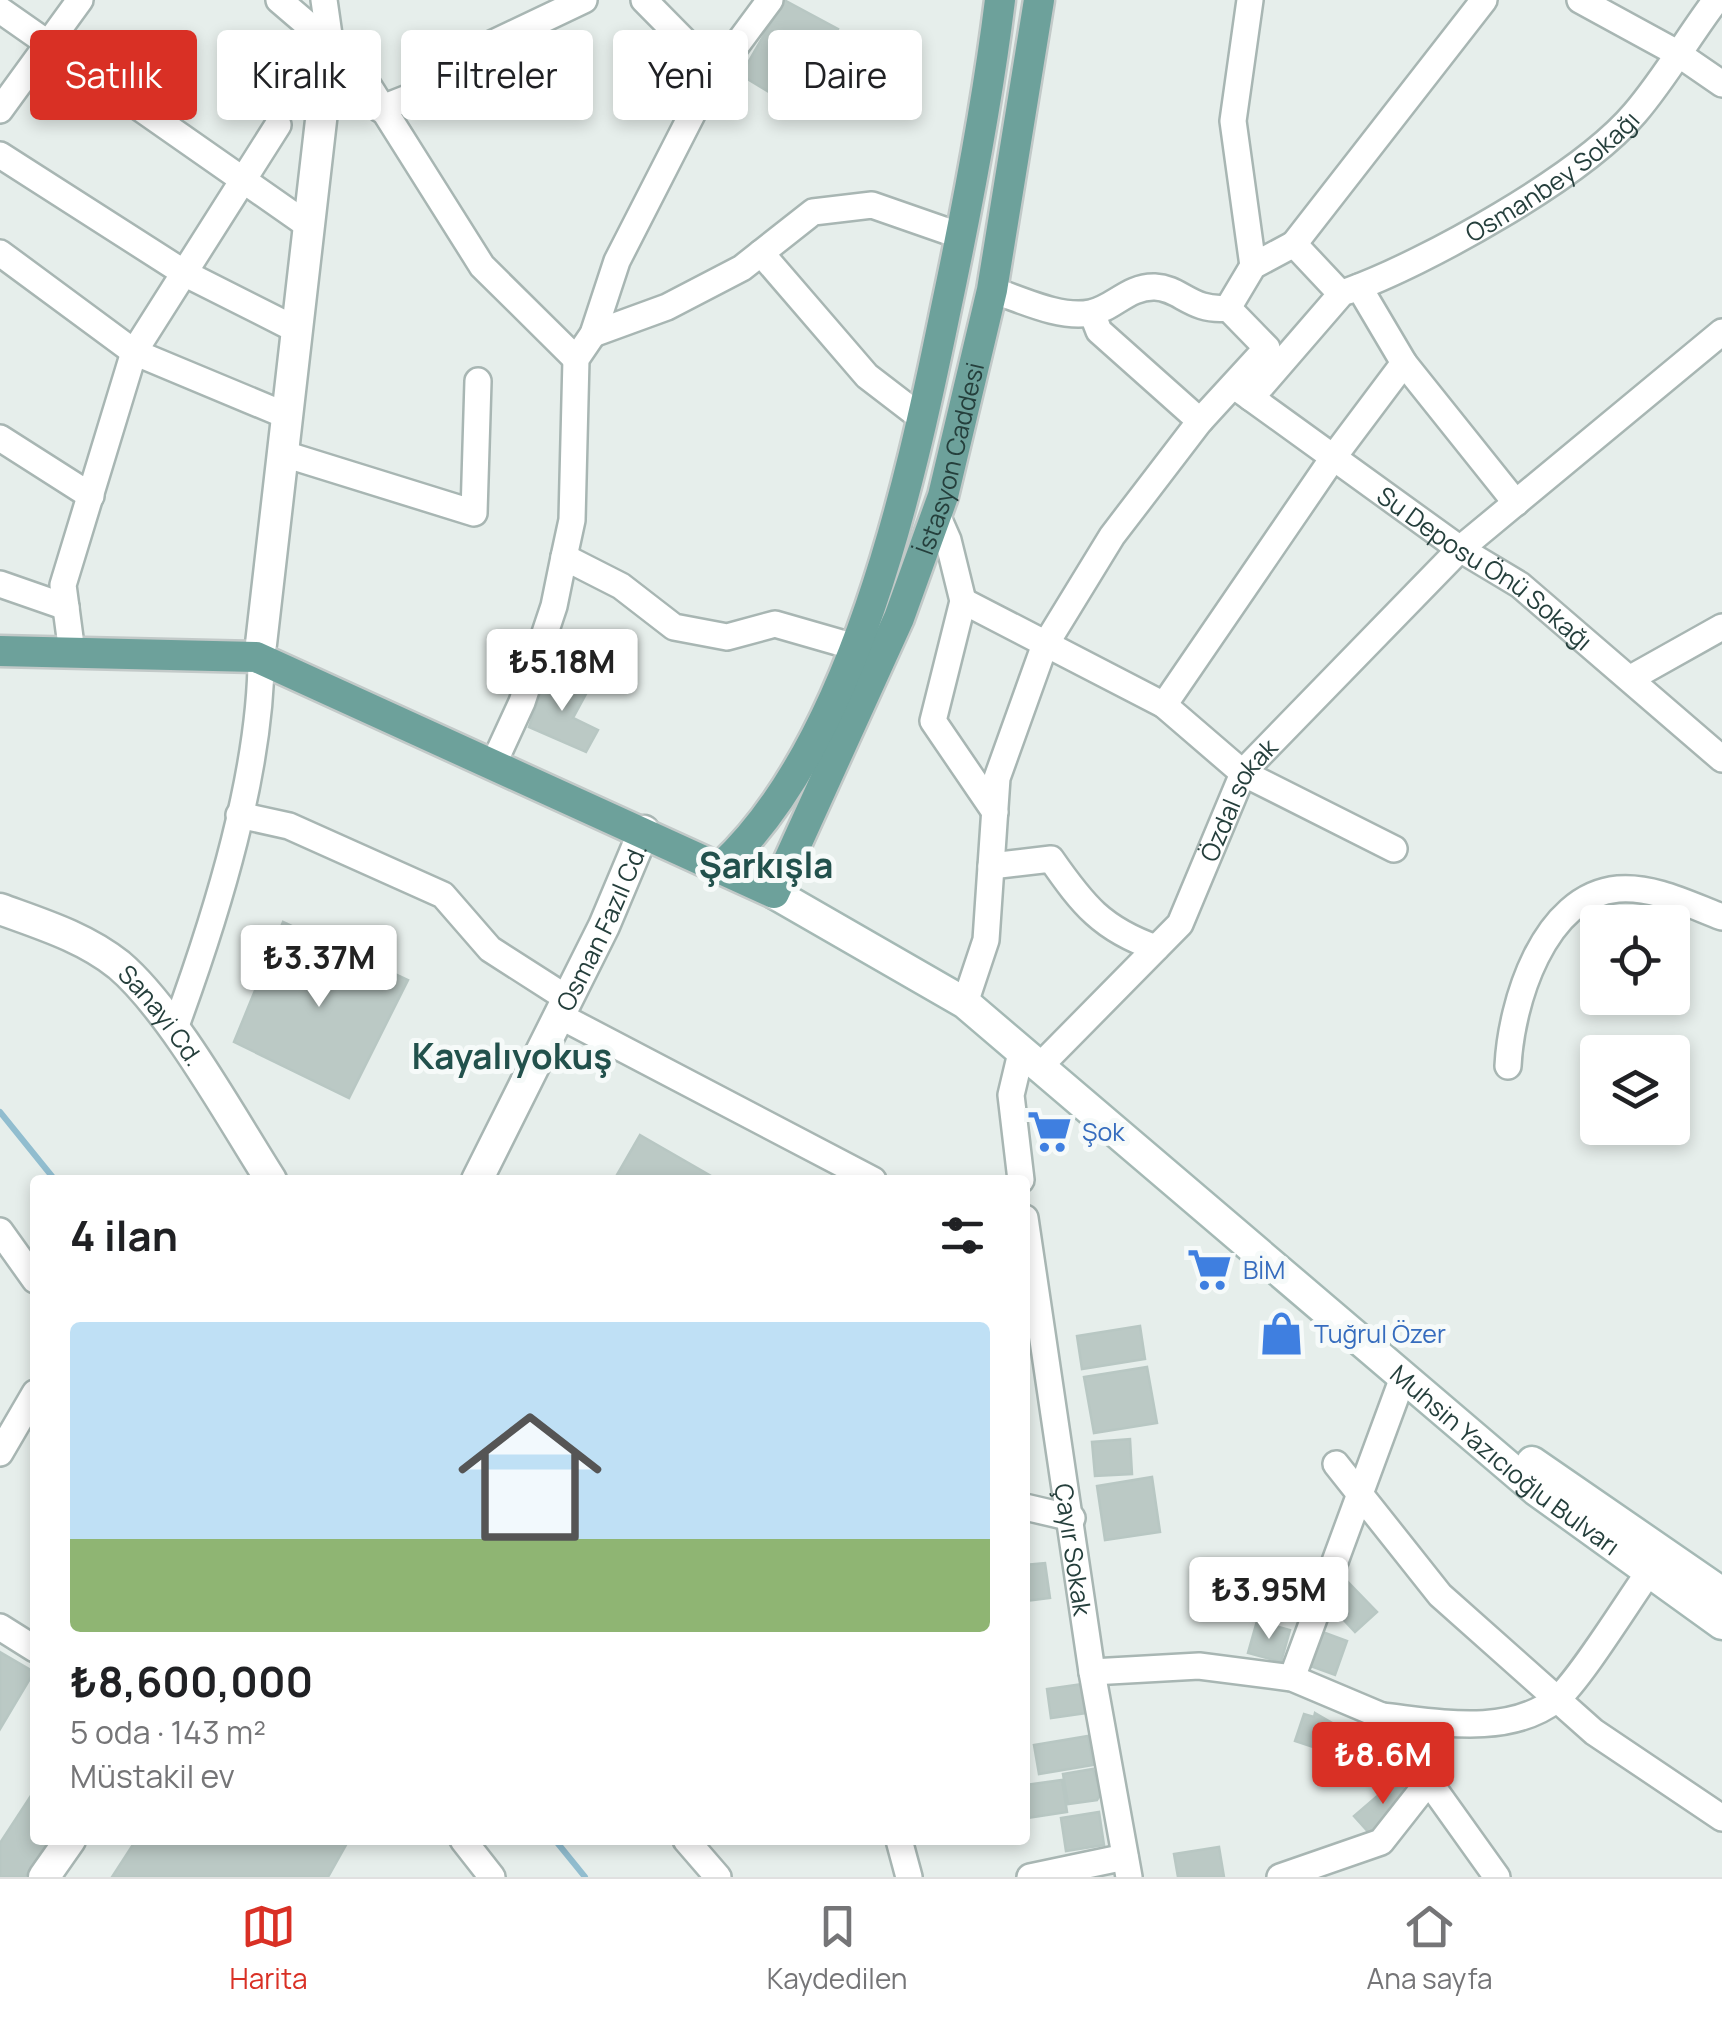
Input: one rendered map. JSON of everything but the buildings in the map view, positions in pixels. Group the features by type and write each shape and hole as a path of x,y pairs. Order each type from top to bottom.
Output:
{"main road":[{"name":"İstasyon Caddesi","path":"722,866 792,782 854,647 912,475 985,119 1000,0"},
{"name":"İstasyon Caddesi","path":"774,892 899,618 937,515 992,290 1039,0"},
{"path":"261,652 294,329 321,120"},
{"path":"0,652 261,652 493,765 774,892 966,1003 1402,1380"},
{"name":"Osman Fazıl Cd.","path":"480,1175 564,1008 644,831"},
{"name":"Sanayi Cd.","path":"0,909 76,938 120,966 174,1031 268,1175"},
{"name":"Muhsin Yazıcıoğlu Bulvarı","path":"1402,1380 1536,1490 1722,1624"},
{"name":"Muhsin Yazıcıoğlu Bulvarı","path":"1402,1380 1722,1594"},
{"path":"44,1877 66,1845"}],"street":[{"path":"58,30 80,0"},
{"path":"279,0 315,30"},
{"path":"324,0 328,30"},
{"path":"381,110 413,96 487,46 584,0"},
{"path":"644,0 673,30"},
{"path":"748,30 770,0"},
{"path":"1250,0 1233,121 1253,266"},
{"path":"1228,308 1253,266 1294,244 1484,0"},
{"path":"1580,0 1677,53 1722,84"},
{"name":"Osmanbey Sokağı","path":"1350,290 1468,230 1593,156 1635,113 1716,0"},
{"path":"0,10 30,33"},
{"path":"0,110 30,68"},
{"path":"381,112 482,266 576,359"},
{"path":"153,120 309,226"},
{"path":"493,765 522,702 554,606 572,520 576,359 593,334 617,261 692,120"},
{"path":"72,653 63,584 134,352 278,125"},
{"path":"0,155 186,274 294,329"},
{"path":"593,334 667,307 742,268 812,212 872,205 961,236"},
{"path":"1294,244 1350,290 1516,503"},
{"path":"0,253 134,352 285,416"},
{"path":"761,253 868,376 923,419"},
{"path":"992,290 1057,310 1092,313 1122,294 1157,287 1206,310 1228,308"},
{"path":"966,1003 986,940 997,778 1044,647 1112,536 1200,421 1243,392 1350,290"},
{"path":"1228,308 1267,348 1243,392"},
{"path":"1092,313 1099,331 1200,421"},
{"name":"Özdal sokak","path":"1029,1060 1180,924 1243,773 1460,550 1722,332"},
{"path":"1164,705 1335,455 1404,362"},
{"path":"281,453 474,513 478,381"},
{"name":"Su Deposu Önü Sokağı","path":"1243,392 1335,455 1460,550 1520,585 1722,759"},
{"path":"0,438 91,496"},
{"path":"937,515 948,540 963,601 934,721 995,812"},
{"path":"564,556 621,586 674,627 727,637 774,624 854,647"},
{"path":"0,584 66,607"},
{"path":"963,601 1044,647 1164,705 1243,773 1382,848 1394,849"},
{"path":"1631,678 1722,628"},
{"path":"174,1031 239,814 261,652"},
{"path":"239,814 289,826 443,896 490,949 564,1008 864,1175"},
{"path":"991,866 1051,859 1086,909 1126,937 1156,948"},
{"path":"1508,1066 1509,1035 1520,997 1550,936 1577,905 1618,889 1666,894 1722,917"},
{"path":"1020,1175 1011,1095 1029,1060"},
{"path":"0,1231 30,1273"},
{"name":"Çayır Sokak","path":"1030,1267 1072,1518 1092,1672 1127,1867"},
{"path":"1292,1678 1402,1380"},
{"path":"0,1453 30,1402"},
{"path":"1336,1464 1440,1594 1594,1732 1722,1818"},
{"path":"1030,1508 1072,1518"},
{"path":"1092,1672 1199,1666 1292,1678 1382,1716 1456,1724 1513,1721 1558,1698 1649,1572"},
{"path":"0,1627 30,1646"},
{"path":"1382,1716 1497,1877"},
{"path":"1280,1877 1381,1842 1429,1782"},
{"path":"466,1845 492,1877"},
{"path":"690,1845 718,1877"},
{"path":"901,1845 909,1877"},
{"path":"1030,1877 1127,1867"}],"waterway":[{"path":"0,1112 51,1175"},
{"path":"559,1845 585,1877"}],"place":[{"name":"Şok","path":"1049,1131"},
{"name":"BİM","path":"1210,1269"},
{"name":"Tuğrul Özer","path":"1281,1333"}],"district":[{"name":"Şarkışla","path":"766,865"},
{"name":"Kayalıyokuş","path":"512,1056"}]}
